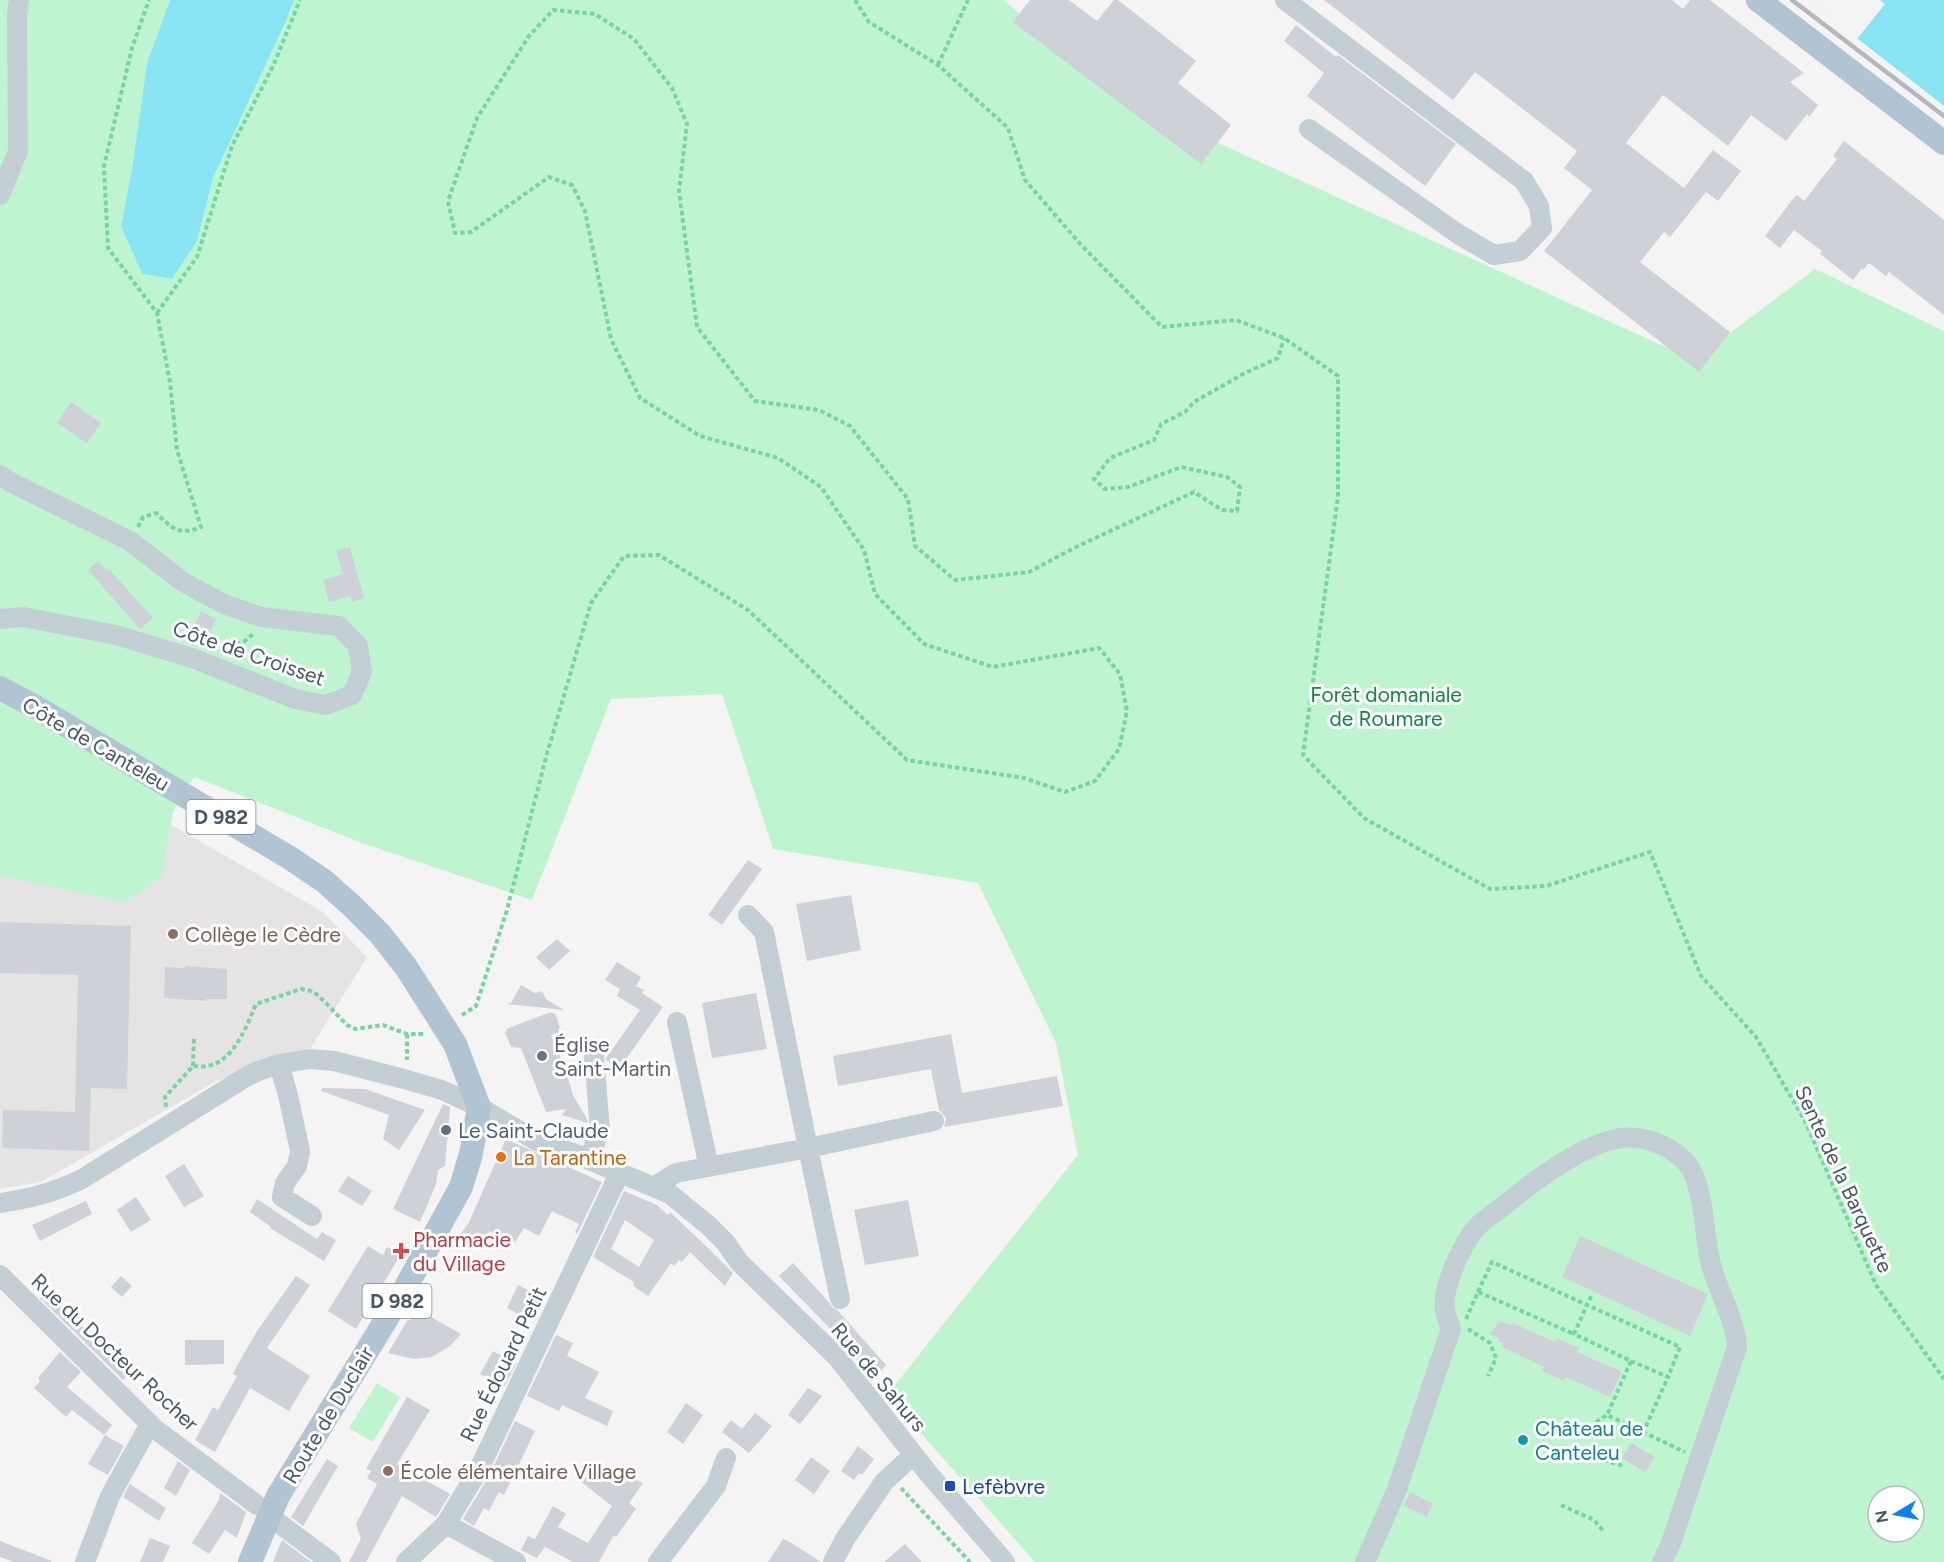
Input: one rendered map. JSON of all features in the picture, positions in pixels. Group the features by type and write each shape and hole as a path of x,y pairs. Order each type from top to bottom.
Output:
{"main road":[{"path":"1758,0 1944,143"},
{"name":"Côte de Canteleu","path":"0,688 290,858 324,881 351,904 406,967 444,1026 455,1044 479,1107"},
{"name":"Route de Duclair","path":"250,1562 256,1505 278,1496 403,1292 461,1187 471,1154 479,1107"}],"street":[{"path":"0,195 18,151 16,15 18,0"},
{"path":"1285,0 1524,181 1539,206 1542,228 1520,251 1494,255 1458,234 1308,129"},
{"name":"Côte de Croisset","path":"0,475 130,541 183,582 224,604 261,617 339,626 358,646 362,672 352,695 326,705 295,699 195,658 116,635 23,617 0,619"},
{"path":"748,915 764,932 840,1299"},
{"path":"677,1022 709,1167"},
{"path":"589,1160 600,1129 594,1056"},
{"name":"Rue de Sahurs","path":"0,1203 57,1191 82,1179 246,1077 279,1064 310,1059 334,1061 442,1090 479,1107 537,1141 655,1186 684,1204 726,1243 740,1262 837,1357 959,1512 1005,1562"},
{"path":"279,1064 300,1151 297,1166 285,1183 282,1197 312,1216"},
{"path":"655,1186 676,1173 934,1121"},
{"path":"1365,1562 1397,1489 1451,1329 1445,1315 1444,1298 1459,1256 1476,1228 1563,1162 1622,1138 1642,1138 1658,1144 1680,1156 1690,1169 1698,1186 1710,1263 1736,1331 1737,1347 1662,1562"},
{"name":"Rue Édouard Petit","path":"406,1562 446,1524 479,1469 621,1172"},
{"name":"Rue du Docteur Rocher","path":"0,1275 150,1424 331,1562"},
{"path":"85,1562 110,1496 150,1424"},
{"path":"833,1562 845,1539 884,1482 913,1455"},
{"path":"658,1562 716,1486 726,1458"},
{"path":"446,1524 516,1562"}],"path":[{"path":"130,541 143,517 156,513 173,529 187,532 201,527 177,450 170,382 157,313 108,248 104,166 132,48 150,0"},
{"path":"157,313 197,257 232,146 274,64 300,0"},
{"name":"Sente de la Barquette","path":"855,0 869,22 938,65 1008,128 1025,180 1082,246 1162,327 1236,320 1284,338 1338,376 1338,497 1304,755 1364,818 1490,889 1546,886 1650,852 1701,976 1756,1038 1805,1121 1876,1285 1944,1379"},
{"path":"938,65 968,0"},
{"path":"193,1066 209,1066 227,1056 246,1027 256,1004 301,989 319,996 347,1025 355,1029 383,1025 407,1034 426,1034 444,1026 476,1006 507,910 546,757 591,603 624,556 659,555 748,610 907,760 1024,778 1065,792 1095,781 1119,749 1127,711 1120,674 1099,648 993,667 924,644 875,594 864,550 821,487 778,458 700,436 639,398 611,339 585,211 572,185 549,177 471,232 455,233 448,201 477,118 529,36 553,10 595,15 634,39 672,88 687,124 679,191 697,327 755,401 819,410 850,426 908,499 915,546 955,580 1029,572 1076,547 1194,492 1222,510 1237,511 1240,487 1227,477 1181,467 1128,487 1105,489 1094,479 1110,458 1154,440 1161,424 1185,412 1194,402 1243,374 1278,358 1284,338"},
{"path":"195,658 245,641 256,631 243,611"},
{"path":"404,1079 407,1034"},
{"path":"170,1125 165,1097 193,1066 194,1037"},
{"path":"1488,1376 1496,1358 1490,1343 1462,1326 1492,1262 1680,1347 1643,1433"},
{"path":"1478,1292 1668,1377"},
{"path":"1574,1334 1591,1296"},
{"path":"1596,1422 1606,1416 1631,1361"},
{"path":"1606,1416 1699,1459"},
{"path":"1582,1454 1624,1466"},
{"path":"890,1476 970,1562"},
{"path":"1561,1505 1594,1520 1604,1532"}],"shaded area":[{"name":"Collège le Cèdre","path":"0,720 151,813 323,912 367,957 307,1054 218,1080 41,1182 0,1189"}],"green space":[{"name":"Forêt domaniale de Roumare","path":"0,0 170,0 147,63 133,163 121,226 142,274 171,279 197,241 213,178 294,0 1003,0 1124,100 1694,360 1815,269 1944,331 1944,1562 1035,1562 887,1395 1078,1155 1056,1043 978,883 773,849 722,694 611,699 532,900 362,843 194,777 173,812 161,878 125,902 0,876"},
{"path":"377,1383 400,1397 373,1442 349,1428"}],"water":[{"path":"170,0 294,0 213,178 197,241 172,279 142,274 121,226 133,163 147,63"},
{"path":"1808,0 1944,0 1944,106"}],"pier":[{"path":"1808,0 1880,0 1885,4 1857,39"}],"building":[{"path":"1030,0 1069,0 1097,21 1114,0 1118,0 1196,61 1178,83 1231,125 1201,164 1013,22"},
{"path":"1324,0 1672,0 1683,9 1690,0 1710,0 1804,73 1790,82 1818,105 1809,117 1807,114 1786,141 1751,115 1728,146 1663,95 1626,143 1684,188 1713,150 1741,171 1718,201 1706,192 1670,237 1664,232 1640,262 1730,332 1699,372 1544,251 1592,190 1564,168 1577,151 1475,72 1453,100"},
{"path":"1296,25 1336,57 1338,55 1456,144 1425,186 1307,96 1324,73 1284,41"},
{"path":"1844,141 1944,220 1944,315 1889,272 1886,276 1869,263 1853,280 1820,254 1822,251 1794,230 1780,248 1765,236 1797,195 1804,201 1837,159 1833,156"},
{"path":"71,402 101,423 87,443 57,423"},
{"path":"350,547 364,598 352,602 350,596 329,602 323,580 343,574 336,551"},
{"path":"98,561 107,570 109,569 153,618 140,629 88,570"},
{"path":"201,611 216,619 210,632 195,624"},
{"path":"748,860 762,869 722,925 708,915"},
{"path":"851,895 861,950 807,961 796,904"},
{"path":"0,922 131,926 127,1089 91,1088 89,1151 2,1148 3,1110 75,1112 78,975 0,973"},
{"path":"557,939 570,951 549,970 536,957"},
{"path":"617,962 641,977 636,986 644,990 642,993 663,1007 619,1069 606,1058 640,1010 617,996 620,989 605,980"},
{"path":"185,966 227,969 227,999 206,999 206,1001 164,998 165,967 185,968"},
{"path":"521,985 535,993 542,991 546,999 564,1010 507,1004 511,1003"},
{"path":"756,993 767,1049 712,1058 702,1003"},
{"name":"Église Saint-Martin","path":"548,1013 554,1013 557,1018 559,1032 551,1035 573,1095 588,1123 562,1115 566,1109 546,1112 521,1048 511,1047 505,1032 506,1029"},
{"path":"951,1034 962,1093 1057,1076 1063,1106 944,1127 946,1118 939,1110 931,1069 838,1086 833,1056"},
{"path":"322,1088 365,1089 425,1110 399,1150 383,1139 389,1115 321,1091"},
{"path":"443,1104 450,1107 445,1166 438,1170 436,1184 420,1222 393,1209"},
{"path":"506,1139 602,1182 577,1234 575,1232 579,1224 552,1211 539,1236 524,1228 515,1242 489,1231 481,1249 456,1241 469,1222"},
{"path":"184,1164 204,1196 184,1207 165,1176"},
{"path":"348,1176 372,1191 362,1206 338,1191"},
{"path":"624,1191 657,1205 668,1215 670,1212 733,1273 725,1286 690,1252 682,1262 679,1260 674,1266 671,1263 648,1296 633,1286 634,1282 593,1257","holes":["625,1220 654,1240 639,1267 611,1249"]},
{"path":"136,1197 151,1220 131,1232 117,1210"},
{"path":"257,1199 317,1239 322,1232 336,1240 324,1261 270,1228 250,1212"},
{"path":"908,1200 919,1256 865,1265 854,1210"},
{"path":"86,1201 92,1214 40,1241 32,1225"},
{"path":"1580,1236 1708,1294 1690,1336 1562,1277"},
{"path":"368,1246 383,1255 387,1247 401,1254 356,1329 328,1311"},
{"path":"793,1263 886,1365 873,1381 844,1343 779,1276"},
{"path":"121,1276 132,1286 122,1297 111,1287"},
{"path":"296,1276 310,1285 267,1348 310,1376 289,1411 250,1388 215,1452 195,1440 213,1407 218,1410 237,1376 233,1374 257,1331"},
{"path":"518,1285 536,1294 524,1317 507,1308"},
{"path":"46,1293 103,1346 106,1344 133,1369 123,1380 40,1298"},
{"path":"424,1313 461,1334 450,1346 432,1357 414,1359 388,1353 407,1321"},
{"path":"1500,1321 1512,1325 1513,1323 1555,1342 1556,1338 1579,1348 1577,1352 1622,1372 1610,1397 1566,1377 1564,1381 1542,1371 1544,1367 1502,1347 1503,1344 1498,1341 1500,1338 1489,1334"},
{"path":"556,1335 573,1343 567,1356 599,1372 585,1398 613,1411 607,1426 562,1405 559,1411 527,1396"},
{"path":"185,1340 224,1340 224,1364 185,1365"},
{"path":"493,1351 516,1364 505,1386 480,1374"},
{"path":"60,1352 81,1372 67,1387 112,1425 104,1435 72,1410 66,1417 34,1388 40,1381 38,1378"},
{"path":"808,1388 822,1396 800,1424 788,1415"},
{"path":"407,1397 430,1410 397,1464 450,1494 436,1517 402,1496 366,1562 349,1562 361,1539 356,1524 377,1484 367,1478 371,1471 366,1469"},
{"path":"686,1403 703,1415 683,1444 667,1432"},
{"path":"755,1413 772,1426 749,1453 722,1432 731,1420 742,1429"},
{"path":"515,1421 535,1431 504,1495 499,1492 489,1511 484,1508 474,1526 463,1519 490,1474"},
{"path":"105,1435 124,1446 108,1475 88,1464"},
{"path":"1631,1443 1655,1457 1645,1472 1622,1458"},
{"path":"858,1446 874,1459 862,1475 859,1473 854,1480 841,1471"},
{"path":"811,1457 830,1471 814,1494 795,1480"},
{"path":"327,1459 338,1466 303,1526 291,1517"},
{"path":"178,1461 190,1470 176,1496 164,1488"},
{"path":"592,1462 621,1477 623,1474 643,1483 629,1503 636,1509 616,1537 614,1535 599,1562 573,1562 545,1547 537,1558 521,1550 528,1536 535,1539 553,1506 566,1514 558,1527 588,1543 612,1506 579,1480"},
{"path":"130,1484 166,1508 159,1521 123,1497"},
{"path":"1410,1492 1433,1504 1427,1517 1404,1506"},
{"path":"220,1493 246,1512 237,1538 225,1530 209,1554 192,1543 219,1500"},
{"path":"150,1538 170,1546 163,1562 140,1562"},
{"path":"783,1539 790,1542 821,1562 768,1562"},
{"path":"282,1540 311,1562 273,1562"},
{"path":"0,1541 52,1561 14,1562 0,1557"},
{"path":"905,1544 922,1562 884,1562"}],"railway":[{"path":"1792,0 1944,116"}],"place":[{"name":"Collège le Cèdre","path":"173,934"},
{"name":"Église Saint-Martin","path":"542,1056"},
{"name":"Le Saint-Claude","path":"446,1130"},
{"name":"La Tarantine","path":"501,1157"},
{"name":"Pharmacie du Village","path":"401,1251"},
{"name":"Château de Canteleu","path":"1523,1440"},
{"name":"École élémentaire Village","path":"388,1471"},
{"name":"Lefèbvre","path":"950,1486"}]}
